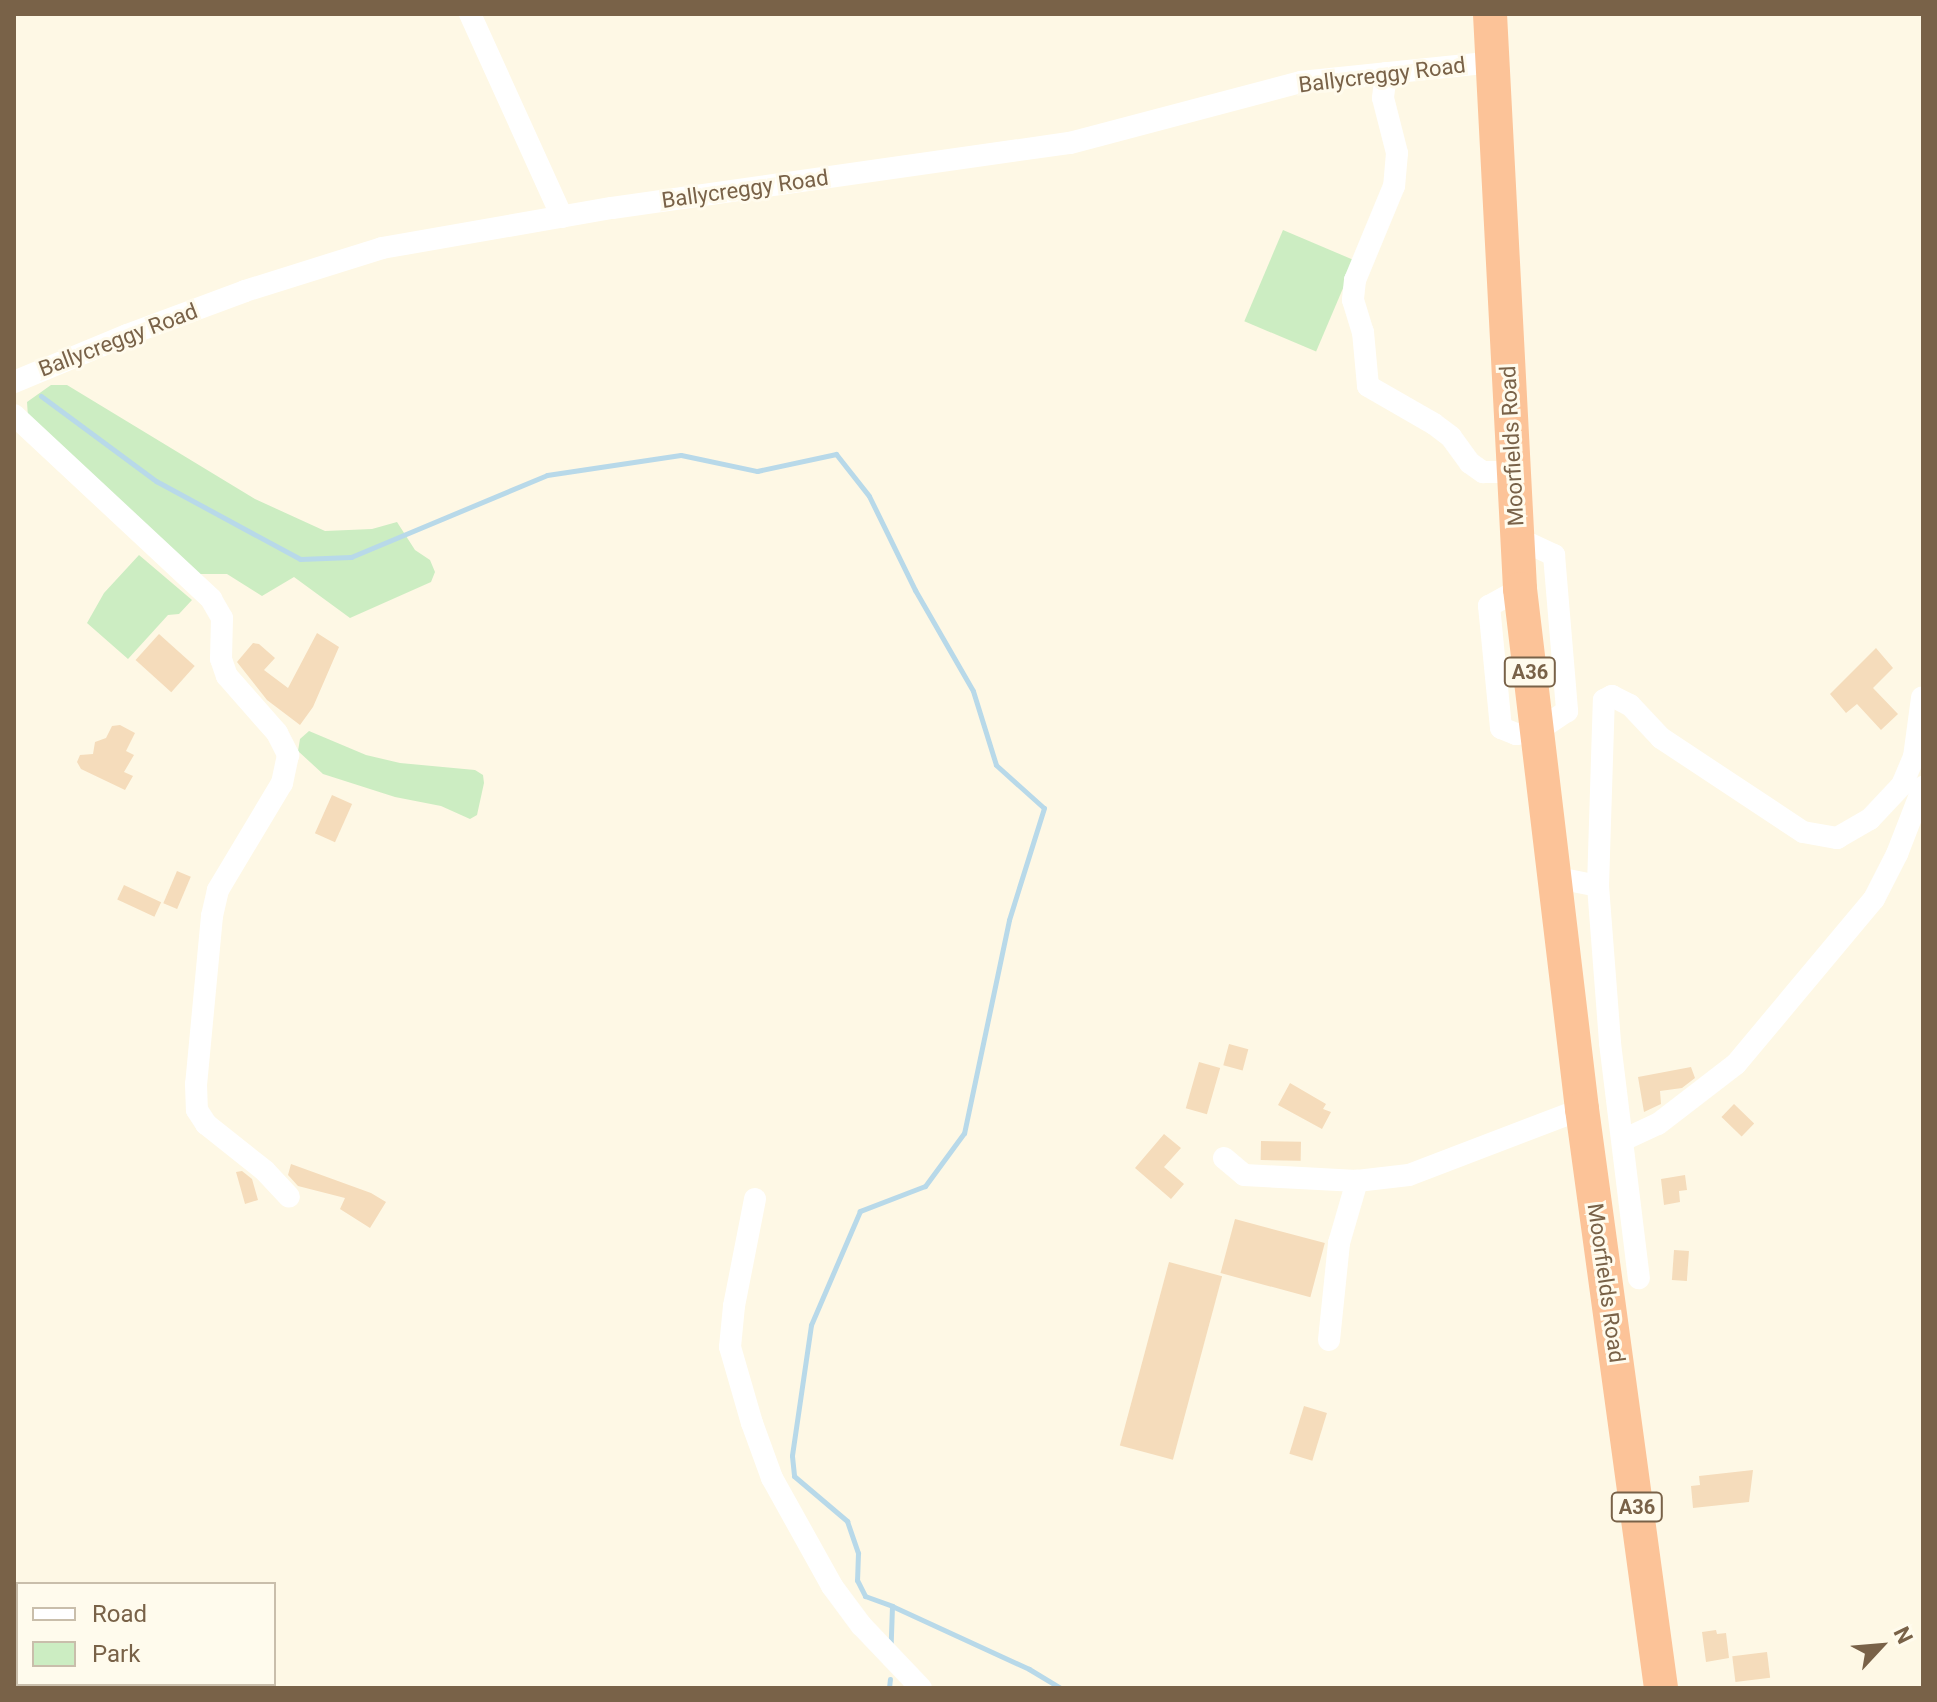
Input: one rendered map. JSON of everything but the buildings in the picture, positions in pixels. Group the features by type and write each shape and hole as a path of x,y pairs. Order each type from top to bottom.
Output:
{"highway":[{"name":"Moorfields Road","path":"1490,14 1520,589 1582,1109 1661,1688"}],"street":[{"path":"470,14 562,217"},
{"name":"Ballycreggy Road","path":"14,382 127,335 358,256 562,217 1070,143 1301,82 1493,62"},
{"path":"1386,73 1383,98 1397,153 1394,186 1355,280 1353,300 1363,332 1368,386 1434,424 1451,437 1470,463 1483,472 1512,472"},
{"path":"14,415 211,599 222,618 223,667 277,733 288,755 282,783 218,890 212,916 196,1084 197,1110 206,1124 265,1171 289,1197"},
{"path":"1517,538 1554,555 1567,711 1536,732"},
{"name":"Moorfields Road","path":"1639,1278 1610,1043 1598,886 1604,700 1612,696 1630,705 1661,738 1803,832 1823,838 1847,834 1870,819 1902,785 1918,758"},
{"path":"1918,758 1922,698"},
{"path":"1623,1140 1658,1124 1736,1064 1874,899 1897,854 1923,787"},
{"path":"1553,877 1598,886"},
{"path":"1224,1158 1244,1175 1357,1181 1409,1175 1582,1109"},
{"path":"1329,1340 1339,1243 1357,1181"},
{"path":"755,1199 734,1306 730,1347 752,1423 772,1478 832,1586 861,1625 921,1688"}],"green space":[{"path":"1283,230 1355,260 1316,352 1244,321"},
{"path":"51,385 67,385 255,499 325,531 372,529 397,522 415,550 430,560 435,572 431,582 350,618 294,577 262,596 227,574 197,574 28,417 27,402"},
{"path":"139,555 192,600 179,614 168,615 128,659 87,623 104,593"},
{"path":"309,731 366,755 400,763 475,770 483,775 484,783 477,815 470,819 441,806 395,797 323,774 298,751 300,739"}],"waterway":[{"path":"41,396 156,481 300,559 351,557 547,475 681,455 757,471 836,454 869,496 915,590 973,691 996,765 1044,808 1009,920 964,1133 925,1186 860,1211 811,1325 792,1456 794,1476 847,1521 858,1553 857,1580 865,1596 892,1606 891,1643"},
{"path":"892,1606 1029,1669 1061,1688"},
{"path":"889,1688 890,1679"}]}
